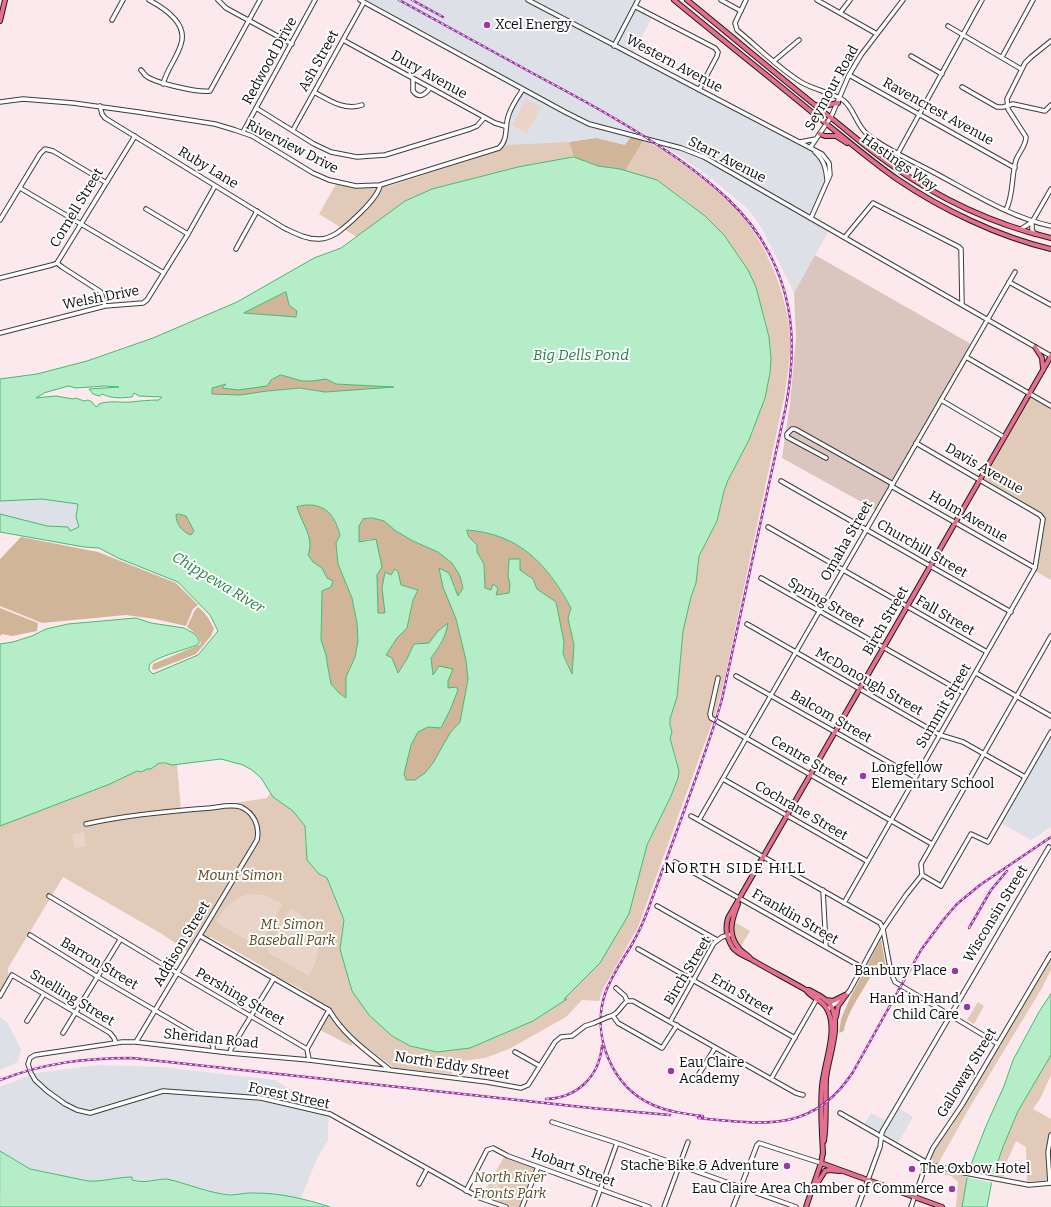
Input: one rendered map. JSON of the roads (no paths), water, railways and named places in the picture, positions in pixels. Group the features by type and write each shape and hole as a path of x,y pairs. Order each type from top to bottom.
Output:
{"main road":[{"path":"0,21 5,0"},
{"name":"Hastings Way","path":"674,0 827,124 908,186 945,208 985,227 1051,249"},
{"name":"Hastings Way","path":"687,0 810,102 886,161 924,186 975,213 1036,235 1051,238"},
{"path":"810,102 824,106 838,103"},
{"path":"820,134 825,136 836,136 865,154"},
{"path":"1035,347 1042,358 1044,364 1043,370"},
{"name":"Birch Street","path":"730,935 732,919 740,898 834,731 884,648 1051,356"},
{"path":"730,935 738,947 750,958 806,990 808,993 828,1001 832,1001 846,995"},
{"path":"806,1207 823,1154 826,1123 826,1078 837,1009 846,995"},
{"path":"818,997 830,1008 832,1025 822,1087 823,1154"},
{"path":"824,999 830,1008 835,1024"},
{"path":"821,1163 942,1207"},
{"path":"811,1193 825,1171 829,1170 840,1172 841,1170"}],"street":[{"path":"112,20 123,0"},
{"path":"149,0 166,11 177,22 182,34 181,45 168,70 163,84"},
{"path":"218,0 226,8 292,44"},
{"path":"141,70 145,76 163,84 202,91 210,90 260,0"},
{"name":"Redwood Drive","path":"243,132 315,0"},
{"name":"Starr Avenue","path":"360,0 521,91 590,124 681,148 704,157 1051,356"},
{"name":"Western Avenue","path":"528,0 533,1 614,46 810,148"},
{"path":"614,46 636,7 638,0"},
{"path":"721,0 741,10"},
{"path":"746,0 735,23 737,30 802,82 840,98 848,106 859,125 866,133 878,142 1006,210 1032,222 1051,226"},
{"path":"817,0 877,34"},
{"path":"840,13 850,0"},
{"name":"Seymour Road","path":"810,218 827,181 826,167 810,148 831,118 849,75 861,55 903,0"},
{"path":"898,153 982,0"},
{"path":"1002,57 1033,0"},
{"name":"Ash Street","path":"293,130 364,2"},
{"path":"636,7 715,48 718,52 717,56 699,90"},
{"path":"948,26 1021,69"},
{"name":"Dury Avenue","path":"343,40 499,126 505,126"},
{"path":"774,61 799,40"},
{"path":"1006,210 1010,200 1016,159 1026,142 1026,137 1009,112 1007,106 1009,96 1021,69 1030,57 1051,41"},
{"path":"911,56 942,74"},
{"name":"Ravencrest Avenue","path":"849,75 1014,168"},
{"path":"413,79 412,88 416,94 422,96 426,94 430,88"},
{"path":"962,88 997,107 1016,105 1045,111 1051,105"},
{"path":"505,126 508,116 521,91"},
{"path":"314,92 344,106 362,106"},
{"name":"Riverview Drive","path":"0,102 23,99 100,106 227,127 243,132 259,140 313,173 329,180 356,186 380,185 499,148 505,141 505,126"},
{"name":"Ruby Lane","path":"100,106 102,114 105,118 284,228 313,239 326,238 336,234 345,227 374,198 380,185"},
{"path":"256,108 314,144 331,152 357,157 385,155 470,129 477,126 484,118"},
{"name":"Cornell Street","path":"0,278 52,265 57,262 105,182 135,136"},
{"path":"798,142 816,139"},
{"path":"0,220 40,154 45,149 53,151 105,182"},
{"name":"Welsh Drive","path":"0,333 104,306 143,303 147,300 188,234 215,186"},
{"path":"20,188 164,273"},
{"path":"1022,230 1032,222 1051,189"},
{"path":"845,237 873,203 961,249 962,305"},
{"path":"146,209 188,234"},
{"path":"236,249 257,211"},
{"path":"1032,222 1032,230 1036,235"},
{"path":"57,262 62,267 101,292 104,306"},
{"name":"Omaha Street","path":"699,820 1015,272"},
{"path":"1009,282 1051,305"},
{"path":"966,357 1051,406"},
{"path":"941,400 1004,437"},
{"name":"Holm Avenue","path":"826,458 787,437 787,434 792,429 795,429 1035,568"},
{"name":"Davis Avenue","path":"916,443 1040,515"},
{"name":"Churchill Street","path":"781,481 1011,612"},
{"name":"Summit Street","path":"844,903 1035,568 1043,520 1040,515"},
{"name":"Fall Street","path":"768,527 987,652"},
{"name":"Spring Street","path":"761,578 964,693"},
{"name":"McDonough Street","path":"747,624 940,735 963,742 1025,777"},
{"path":"830,1008 846,995 863,968 883,929 906,895 922,875 921,864 1051,636"},
{"path":"976,673 1051,716"},
{"name":"Balcom Street","path":"736,676 915,777"},
{"name":"Centre Street","path":"718,678 710,714 711,718 932,844"},
{"path":"922,875 940,886 971,834 988,842 1051,732"},
{"name":"Cochrane Street","path":"723,780 867,861"},
{"name":"Addison Street","path":"86,824 179,810 235,806 247,811 252,816 258,827 257,840 136,1042"},
{"path":"691,816 880,923 883,929 891,973 894,980 901,986 998,1044"},
{"name":"Wisconsin Street","path":"858,1207 880,1147 882,1132 1049,847"},
{"name":"Franklin Street","path":"675,862 863,968"},
{"path":"823,890 826,947"},
{"name":"Pershing Street","path":"49,896 177,974 307,1049"},
{"path":"657,906 717,940"},
{"name":"Barron Street","path":"30,935 98,977 211,1043 213,1045 213,1051"},
{"name":"Birch Street","path":"670,1022 717,940 730,935"},
{"name":"North Eddy Street","path":"200,936 329,1010 347,1035 391,1071 486,1082 521,1088 528,1085 555,1042 561,1037 572,1036 585,1026 613,1016"},
{"path":"63,1033 120,940"},
{"name":"Erin Street","path":"638,949 795,1038"},
{"name":"Galloway Street","path":"911,1207 934,1148 962,1105 1051,954"},
{"name":"Snelling Street","path":"0,996 12,975 110,1033 116,1043"},
{"path":"230,1053 274,978"},
{"path":"616,988 625,996 627,1001"},
{"path":"27,1021 44,994"},
{"path":"771,1079 818,997"},
{"path":"677,1025 662,1048 618,1023 613,1016 627,1001 633,1001 677,1025 796,1093 803,1095"},
{"path":"309,1060 307,1049 329,1010"},
{"name":"Sheridan Road","path":"30,1058 35,1055 116,1043 136,1042 230,1053 309,1060 391,1071"},
{"path":"699,1074 715,1048"},
{"path":"515,1052 540,1066"},
{"name":"Forest Street","path":"30,1058 28,1066 35,1080 59,1099 77,1110 90,1113 163,1092 261,1098 330,1114 466,1191 480,1198 506,1207"},
{"path":"840,1114 927,1163 983,1177 1029,1185 1050,1183 1048,1152 1051,1135"},
{"path":"552,1122 617,1143 796,1207"},
{"path":"664,1207 688,1142"},
{"path":"594,1207 617,1143"},
{"path":"733,1207 759,1143 821,1163"},
{"name":"Hobart Street","path":"466,1191 487,1150 493,1148 508,1156 649,1207"},
{"path":"522,1207 538,1167"},
{"path":"419,1184 427,1169"}],"water":[{"name":"Big Dells Pond","path":"574,157 598,166 620,169 657,180 705,216 724,235 748,270 756,287 769,337 771,358 770,373 765,398 749,440 728,480 717,521 699,556 696,583 683,631 677,697 670,719 672,732 670,738 679,771 678,778 671,796 647,845 629,914 600,963 564,999 567,999 533,1021 470,1048 437,1052 410,1046 392,1036 369,1015 352,991 340,949 344,920 327,878 319,874 307,860 305,826 293,811 273,797 261,778 252,770 243,765 221,759 172,765 159,763 151,769 141,772 137,771 110,784 0,826 0,644 13,642 32,636 46,629 68,624 136,618 151,623 184,628 195,634 199,640 197,645 153,661 150,664 149,670 153,674 198,655 218,631 210,615 178,582 118,558 99,548 84,547 0,532 0,514 47,526 68,527 70,531 79,527 76,517 78,504 42,499 0,501 0,379 37,374 87,361 153,338 237,302 314,258 341,248 405,201 432,189 518,167","holes":["286,292 289,305 297,311 296,317 244,313","281,375 302,381 326,379 336,384 394,387 325,392 300,388 240,395 212,394 212,388 226,384 222,388 238,390 267,386 271,380","69,386 75,388 105,386 119,387 89,389 93,394 100,396 102,394 121,398 132,397 134,393 139,396 162,397 159,400 107,402 99,404 96,407 88,400 84,401 76,398 73,399 56,396 36,398 44,393","306,505 313,505 324,509 333,518 340,535 336,543 338,564 352,598 357,623 358,641 355,657 346,677 346,698 331,684 326,655 321,640 322,591 331,587 333,581 327,578 322,568 313,562 308,555 310,540 297,507","179,514 186,516 194,531 191,535 182,530 176,515","373,518 384,521 396,531 413,541 438,552 452,563 460,576 463,588 458,596 449,573 439,568 443,587 456,619 466,660 468,679 460,722 450,733 433,763 425,773 415,780 406,780 404,774 411,745 418,732 428,727 441,728 458,690 456,687 448,688 448,681 453,669 439,666 433,675 431,658 444,637 448,623 438,631 429,643 414,644 398,673 392,658 386,655 397,638 407,628 413,600 418,590 401,585 398,572 395,569 391,575 385,572 382,588 385,613 378,613 377,575 382,567 376,539 359,542 359,526 363,519","467,530 486,533 517,545 542,565 552,578 571,608 568,618 574,645 572,674 563,654 564,642 556,602 537,589 533,579 520,570 520,559 509,559 509,593 496,595 498,588 493,584 491,590 485,588 484,564 477,552 477,545 469,537"]},
{"path":"1051,994 1051,1055 1018,1111 993,1175 987,1207 962,1207 967,1178 972,1162 1004,1086 1013,1060 1039,1012"},
{"path":"0,1151 30,1169 88,1181 132,1177 132,1180 142,1182 167,1179 222,1194 230,1195 252,1193 283,1195 330,1207 0,1207"}],"railway":[{"path":"399,0 607,114 677,158 716,188 750,223 768,251 784,289 791,327 792,346 786,406 722,699 715,724 647,912 636,937 610,981 601,1010 603,1043 608,1058 616,1073 626,1086 639,1097 653,1105 678,1112 703,1116"},
{"path":"412,0 443,17"},
{"path":"698,1118 744,1122 765,1122 784,1120 803,1115 821,1106 837,1092 853,1072 921,950 944,919 957,904 980,885 1051,837"},
{"path":"969,928 991,890 1007,871"},
{"path":"546,1099 567,1095 577,1090 584,1084 596,1067 602,1046"},
{"path":"0,1080 33,1069 81,1060 132,1058 591,1108 670,1115"}],"place":[{"name":"Xcel Energy","path":"487,25"},
{"name":"Longfellow Elementary School","path":"863,776"},
{"name":"Banbury Place","path":"955,971"},
{"name":"Hand in Hand Child Care","path":"967,1007"},
{"name":"Eau Claire Academy","path":"671,1071"},
{"name":"Stache Bike & Adventure","path":"787,1166"},
{"name":"The Oxbow Hotel","path":"912,1169"},
{"name":"Eau Claire Area Chamber of Commerce","path":"952,1189"}],"district":[{"name":"NORTH SIDE HILL","path":"735,869"}],"water label":[{"name":"Chippewa River","path":"218,583"}],"park label":[{"name":"Mount Simon","path":"240,876"},
{"name":"Mt. Simon Baseball Park","path":"292,934"},
{"name":"North River Fronts Park","path":"510,1186"}]}
